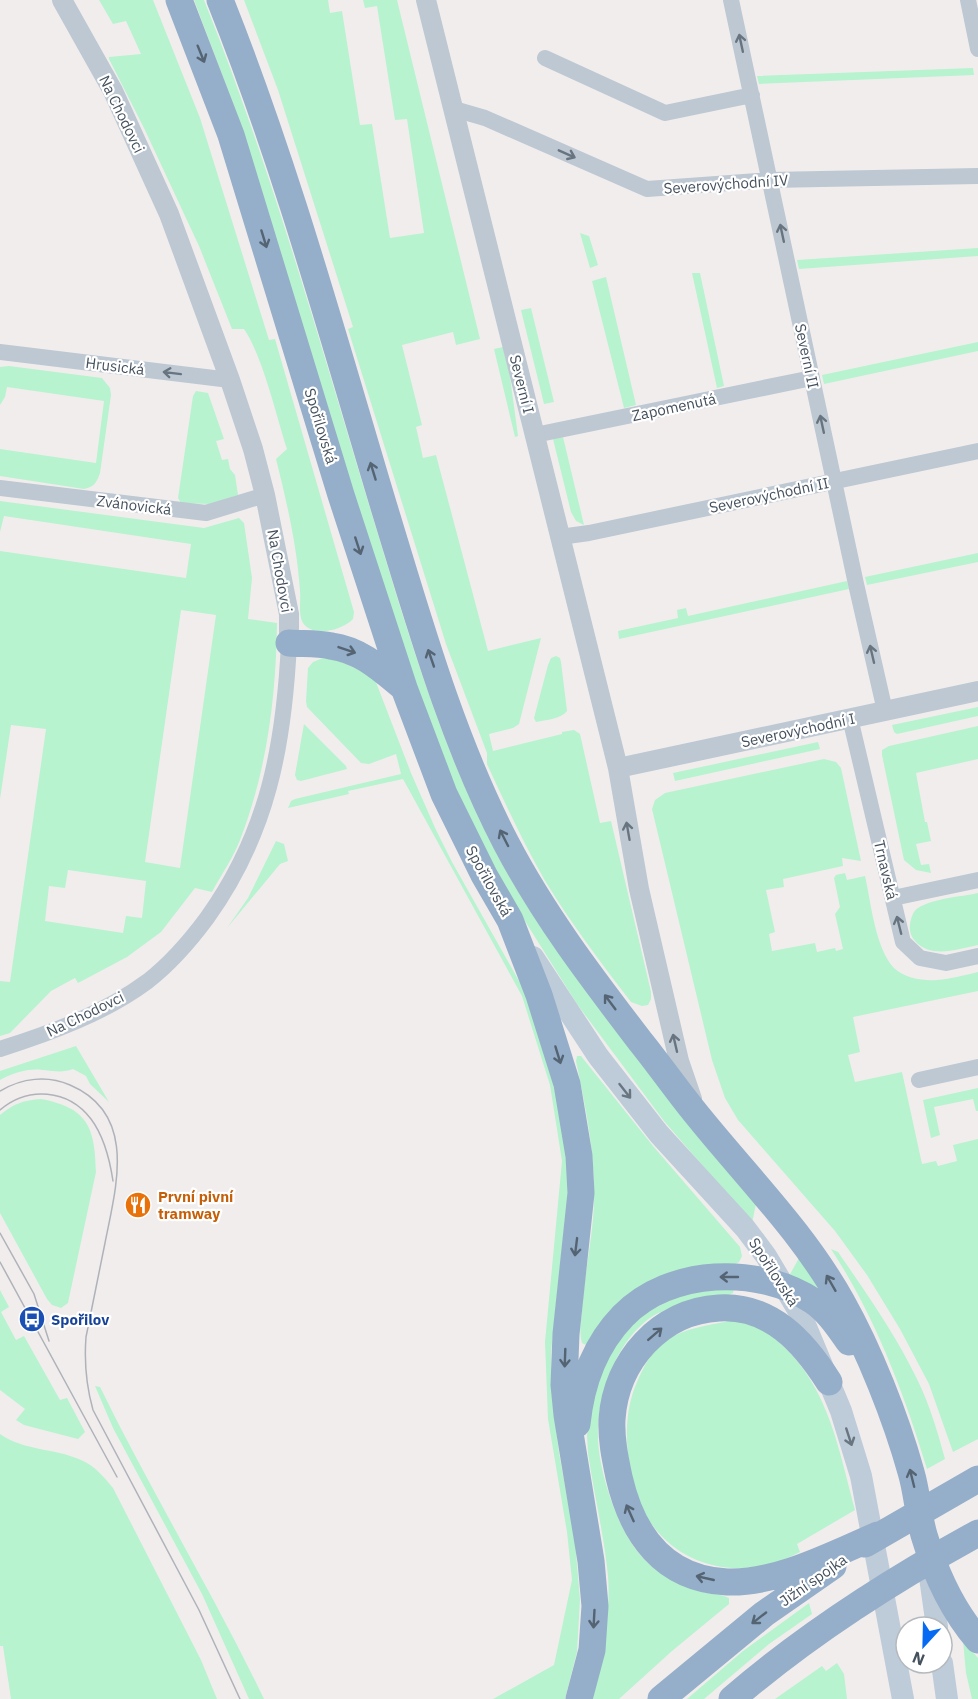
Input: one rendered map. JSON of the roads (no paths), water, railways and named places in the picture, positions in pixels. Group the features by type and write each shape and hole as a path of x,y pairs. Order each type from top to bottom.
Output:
{"highway":[{"name":"Spořilovská","path":"179,0 231,135 341,495 404,688 444,794 484,875 510,921"},
{"path":"220,0 274,146 428,648 480,788 504,839 547,913 612,1005 699,1118 793,1227 828,1277 858,1334 883,1393 911,1472 924,1535 947,1592 962,1619 978,1640"},
{"path":"289,643 344,648 378,666 404,688"},
{"path":"510,921 539,995 567,1084 578,1147 581,1193 564,1368 567,1414 591,1561 595,1606 592,1650 579,1699"},
{"path":"574,1458 579,1409 591,1366 602,1343 633,1307 659,1292 705,1278 726,1276 748,1278 786,1288 814,1302 827,1313 883,1393"},
{"path":"804,1575 727,1582 693,1575 664,1560 641,1534 625,1502 614,1454 612,1418 619,1386 627,1367 644,1343 656,1331 681,1316 711,1308 742,1309 769,1318 798,1341 829,1382"},
{"name":"Jižní spojka","path":"661,1699 804,1575 978,1479"},
{"path":"732,1699 816,1635 910,1572 978,1533"}],"main road":[{"name":"Spořilovská","path":"510,921 598,1056 659,1134 745,1228 766,1256 801,1315 851,1441 861,1476 903,1699"},
{"path":"924,1535 935,1615"},
{"path":"944,1675 947,1699"}],"street":[{"name":"Na Chodovci","path":"0,1049 36,1038 78,1021 133,991 170,962 203,923 240,866 267,797 282,720 289,643 289,614 265,495 253,449 230,380 169,214 113,92 62,0"},
{"name":"Severní I","path":"426,0 618,768 639,889 679,1061 699,1118"},
{"name":"Severní II","path":"731,0 885,711"},
{"path":"968,0 978,49"},
{"path":"545,58 665,113 752,95"},
{"name":"Severovýchodní IV","path":"454,109 485,118 647,189 770,180 978,176"},
{"name":"Hrusická","path":"0,352 230,380"},
{"name":"Zapomenutá","path":"535,435 812,378"},
{"name":"Severovýchodní II","path":"560,537 589,533 978,452"},
{"name":"Zvánovická","path":"0,488 206,513 265,495"},
{"name":"Severovýchodní I","path":"618,768 978,691"},
{"name":"Trnavská","path":"850,718 903,942 920,958 946,963 978,956"},
{"path":"893,897 978,880"},
{"path":"919,1080 978,1067"}],"tram line":[{"path":"0,1091 17,1083 35,1079 52,1080 70,1085 91,1098 106,1114 114,1133 117,1154 114,1199 86,1337 86,1374 93,1410 199,1610 240,1699"},
{"path":"0,1110 11,1102 35,1094 47,1094 71,1102 82,1109 99,1133 108,1157 113,1181"},
{"path":"0,1233 34,1294 49,1341"},
{"path":"0,1262 117,1477"}],"place":[{"name":"První pivní tramway","path":"138,1205"},
{"name":"Spořilov","path":"32,1319"}]}
